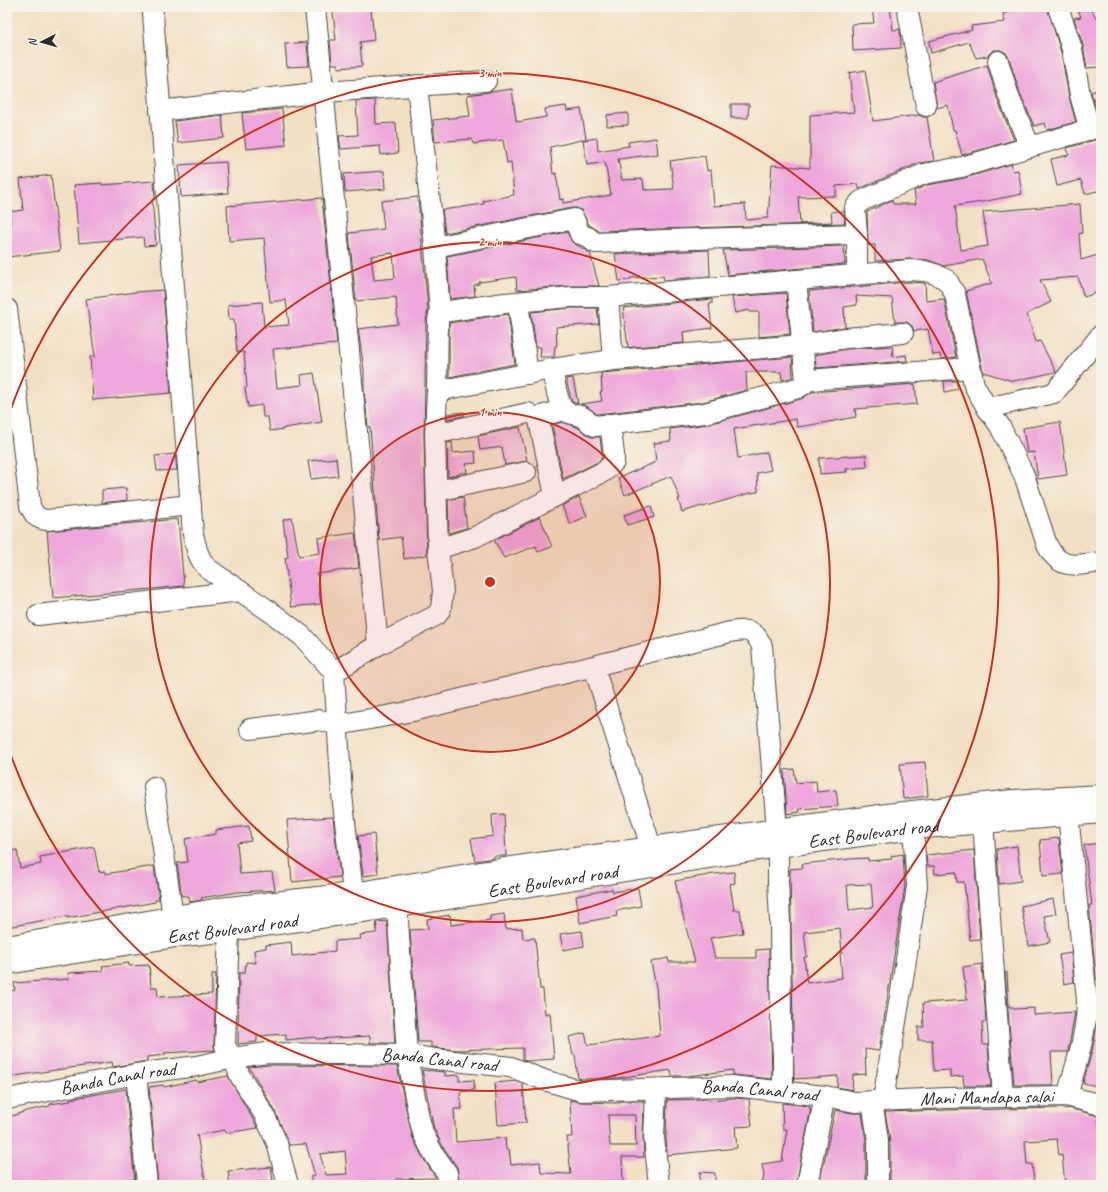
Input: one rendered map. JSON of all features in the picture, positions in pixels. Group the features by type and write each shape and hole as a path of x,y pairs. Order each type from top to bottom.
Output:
{"main road":[{"path":"7,947 220,909 353,894 524,866 651,848 777,838 1013,801 1101,796"},
{"name":"East Boulevard road","path":"7,963 176,936 397,906 777,838 1101,812"}],"street":[{"path":"315,7 378,645"},
{"path":"907,7 926,106"},
{"path":"857,274 857,234 855,208 861,201 924,174 962,167 1095,128 1080,95 1072,49 1058,7"},
{"path":"153,14 193,534 201,561 207,568 275,615 302,636 334,672 342,794 353,894"},
{"path":"998,61 1009,98 1030,147"},
{"path":"160,111 324,92 486,81"},
{"path":"334,672 378,645 437,615 441,608 442,579 438,549 435,434 438,321 440,313 435,247 417,86"},
{"path":"435,247 574,219 580,234 588,237 595,243 857,234"},
{"path":"440,313 453,310 570,297 608,297 857,274 909,270 925,271 936,274 947,280 955,294 974,385 987,408 1000,426 1024,475 1050,552 1060,562 1066,564 1079,565 1101,562"},
{"path":"796,280 806,381"},
{"path":"608,297 613,360"},
{"path":"518,302 528,374"},
{"path":"7,309 30,506 34,514 40,519 46,520 191,505"},
{"path":"437,391 552,369 613,360 802,345 846,338 903,333"},
{"path":"987,408 1054,393 1101,335"},
{"path":"552,369 560,402 564,410 584,417 590,424 596,426 705,413 798,388 806,381 970,368"},
{"path":"555,496 539,421 541,416 564,410"},
{"path":"435,434 528,413"},
{"path":"438,549 475,537 605,471 614,462 610,424"},
{"path":"437,491 526,472"},
{"path":"186,597 207,568"},
{"path":"38,615 240,591"},
{"path":"250,729 320,720 338,725 413,711 741,630 751,631 757,636 762,646 777,838 783,1091"},
{"path":"594,667 651,848"},
{"path":"154,787 173,917"},
{"path":"1067,1096 1085,1030 1087,1014 1087,1000 1068,814"},
{"path":"983,822 1003,1097"},
{"path":"878,1185 877,1100 904,973 917,886 914,828"},
{"path":"397,906 407,1055 420,1126 433,1152 447,1173 448,1185"},
{"path":"229,930 225,1046 233,1058 240,1076 264,1114 277,1143 288,1185"},
{"name":"Banda Canal road","path":"7,1099 136,1074 197,1066 233,1058 267,1053 407,1055 511,1068 581,1091 730,1086 826,1096 855,1102 877,1100"},
{"path":"136,1074 147,1185"},
{"path":"656,1089 654,1138 659,1185"},
{"path":"807,1185 826,1096"},
{"name":"Mani Mandapa salai","path":"877,1100 1067,1096 1101,1105"}],"building":[{"path":"872,7 890,7 893,30 900,29 901,48 853,51 852,24 874,23"},
{"path":"1018,7 1047,7 1061,52 1069,97 1076,122 1047,130 1045,123 1034,126 1020,93 1009,58 1006,53 1001,50 994,50 988,56 976,58 969,42 931,53 929,41 972,30 971,26 1005,22 1003,14 1018,9"},
{"path":"1077,7 1090,7 1096,18 1101,18 1101,67 1087,68 1083,45 1074,18 1081,17"},
{"path":"371,8 374,40 360,42 362,66 338,68 338,64 332,64 330,40 336,40 333,12"},
{"path":"307,42 309,66 287,67 285,44"},
{"path":"987,65 998,101 1014,140 962,155 955,130 953,130 948,105 937,108 933,82"},
{"path":"865,70 873,121 919,115 927,117 934,161 919,163 859,189 858,184 836,186 836,196 798,197 800,224 832,222 831,212 844,211 845,223 599,231 589,225 581,210 572,208 445,233 442,210 484,204 483,201 514,195 511,162 507,163 503,140 473,144 472,139 435,142 433,120 470,116 467,95 512,89 516,121 518,122 546,117 545,109 566,106 567,111 581,109 586,139 550,147 553,174 556,173 560,200 563,199 563,203 611,195 605,162 587,165 583,140 597,138 598,151 629,146 628,142 656,138 658,154 618,159 622,180 643,179 644,190 674,189 670,161 705,156 707,171 711,170 714,206 745,204 746,220 768,218 772,165 810,168 810,115 854,112 849,73"},
{"path":"1101,89 1101,115 1098,115 1091,92"},
{"path":"375,100 376,124 396,123 398,153 381,155 380,146 341,149 339,136 358,135 356,101"},
{"path":"731,104 749,104 748,118 731,118"},
{"path":"282,109 286,145 246,149 242,113"},
{"path":"628,113 628,125 607,126 607,115"},
{"path":"222,115 224,138 178,143 175,121"},
{"path":"1101,138 1101,190 1085,194 1081,180 1057,186 1051,159 1069,155 1067,148"},
{"path":"226,162 228,193 181,197 179,165"},
{"path":"1011,164 1013,171 1018,170 1022,194 955,206 961,250 988,246 983,212 1080,204 1082,233 1079,234 1081,260 1101,254 1101,291 1084,297 1078,277 1040,280 1051,302 1027,314 1036,342 1040,341 1056,372 1013,381 983,372 966,291 992,283 982,259 944,266 928,260 910,259 875,261 875,245 868,245 867,212 892,200 893,204 916,204 914,191 927,185 965,178"},
{"path":"384,171 385,189 345,192 344,174"},
{"path":"51,175 60,251 7,257 7,226 11,225 9,212 23,210 20,179"},
{"path":"154,181 155,199 152,199 156,245 144,246 143,237 79,243 74,185 102,183 102,185"},
{"path":"418,197 428,310 426,321 424,434 427,555 404,559 401,537 379,540 370,427 368,427 364,391 364,370 358,329 398,324 396,297 356,301 349,233 384,229 381,201","holes":["393,253 395,278 374,280 371,256"]},
{"path":"322,198 337,344 273,349 277,388 302,385 301,375 314,373 322,422 270,431 268,417 263,417 262,405 248,407 245,388 247,387 244,352 237,352 234,319 229,319 228,305 262,302 264,327 289,325 286,300 270,302 264,238 229,241 227,206"},
{"path":"567,232 572,242 590,253 599,286 569,286 517,290 516,277 479,282 479,284 474,285 475,296 450,299 447,256"},
{"path":"844,246 845,264 728,275 723,250"},
{"path":"709,250 710,276 664,280 663,276 630,278 630,280 619,281 615,254"},
{"path":"909,282 925,283 926,301 944,299 956,357 941,359 940,354 933,355 928,329 914,331 912,326 907,322 895,322 892,298 856,296 857,305 844,307 845,327 813,332 809,291"},
{"path":"163,290 171,393 93,400 90,357 95,356 86,299"},
{"path":"786,293 790,334 759,337 759,312 750,312 749,310 735,313 732,297"},
{"path":"712,299 712,304 709,304 712,328 683,332 684,343 624,348 628,347 623,308"},
{"path":"571,308 597,308 599,324 556,327 557,346 555,346 554,357 540,357 541,347 536,347 531,312"},
{"path":"508,314 515,364 449,377 449,323"},
{"path":"892,346 893,357 906,355 907,361 816,368 815,355 847,349"},
{"path":"792,357 793,377 782,380 781,372 746,372 747,390 703,402 597,414 581,404 602,401 600,392 602,392 601,373"},
{"path":"573,378 578,404 572,402 566,379"},
{"path":"944,381 956,381 958,389 945,392"},
{"path":"915,384 917,404 855,409 856,417 797,427 796,419 734,429 738,458 767,452 771,470 757,473 758,492 682,512 678,499 680,499 671,476 625,495 618,478 656,462 654,443 671,441 670,429 708,424 801,399 812,392"},
{"path":"464,412 464,416 447,419 447,414"},
{"path":"562,422 577,427 591,437 600,437 602,455 598,462 563,479 552,425"},
{"path":"1060,422 1067,475 1038,479 1034,452 1027,453 1023,428"},
{"path":"520,427 527,461 505,465 502,447 480,450 478,436"},
{"path":"452,442 453,453 475,451 476,463 466,464 467,473 460,473 448,477 447,443"},
{"path":"175,454 177,470 157,471 155,456"},
{"path":"866,455 867,467 846,469 847,472 820,474 819,458"},
{"path":"336,458 338,476 311,479 308,461"},
{"path":"126,488 127,500 102,503 102,490"},
{"path":"463,497 467,528 449,533 448,500"},
{"path":"579,497 587,516 570,524 562,506"},
{"path":"651,506 654,517 627,525 624,515"},
{"path":"540,517 552,547 538,552 536,546 504,558 494,540"},
{"path":"292,518 299,556 320,553 318,538 355,533 359,568 317,574 321,604 291,607 285,558 288,557 283,520"},
{"path":"178,519 184,586 53,598 47,531"},
{"path":"925,762 928,796 903,799 900,764"},
{"path":"794,769 796,783 816,781 817,792 836,790 838,806 799,809 800,812 787,814 784,770"},
{"path":"504,814 506,856 494,856 494,858 475,861 471,839 493,836 492,815"},
{"path":"333,817 340,877 292,882 287,820"},
{"path":"249,826 251,841 237,843 240,874 272,872 275,890 238,892 201,898 202,900 190,902 189,896 182,896 177,863 188,862 185,839 216,834 216,830"},
{"path":"374,834 378,874 363,876 358,836"},
{"path":"1059,838 1063,874 1043,876 1040,840"},
{"path":"1101,843 1101,978 1096,979 1089,905 1092,905 1084,845"},
{"path":"1017,846 1021,881 999,884 997,849"},
{"path":"94,847 99,872 105,871 105,874 154,866 159,899 155,900 155,902 7,927 7,852 17,850 20,868 41,864 40,857"},
{"path":"974,850 980,939 970,940 964,882 957,882 956,872 935,874 934,866 927,866 926,855"},
{"path":"903,854 905,886 879,1051 865,1049 866,1074 853,1075 852,1090 837,1087 838,1076 794,1079 790,869 803,868 802,864 868,858 868,861 892,859 891,856","holes":["871,884 873,907 849,910 847,885","840,928 842,978 807,983 804,957 807,957 804,932"]},
{"path":"734,872 735,883 730,884 734,910 740,910 743,933 710,938 715,958 756,958 756,950 769,949 772,1079 733,1075 733,1070 688,1076 672,1076 671,1070 618,1078 578,1078 575,1055 573,1055 569,1037 585,1033 588,1045 660,1036 656,987 651,962 668,958 669,962 695,962 675,881"},
{"path":"638,888 641,906 616,911 617,916 580,923 576,896 612,889 613,892"},
{"path":"1053,899 1056,914 1044,916 1050,942 1029,946 1021,906"},
{"path":"504,914 506,929 522,928 523,939 535,938 540,989 543,989 545,1014 550,1013 554,1059 523,1060 523,1048 457,1050 431,1047 431,1042 418,1042 410,930 428,929 427,919 450,915 451,925 490,920 490,916"},
{"path":"377,921 387,922 395,1043 370,1043 370,1036 316,1039 315,1037 286,1040 286,1034 257,1036 257,1042 238,1044 239,973 245,973 246,962 256,963 254,950 266,948 266,945 291,942 292,956 335,951 335,941 361,939 360,935 376,933"},
{"path":"582,931 584,946 563,950 560,934"},
{"path":"1071,953 1074,982 1064,984 1059,955"},
{"path":"129,963 129,966 149,965 151,987 157,987 158,997 212,994 212,974 216,974 215,1050 164,1053 165,1055 147,1057 147,1061 113,1067 112,1062 7,1077 7,991 15,990 14,983 69,979 68,973 103,971 102,966"},
{"path":"982,964 986,1022 982,1022 983,1045 988,1045 991,1086 964,1086 963,1076 950,1077 950,1070 934,1071 932,1040 918,1040 918,1027 924,1027 923,1003 967,1000 963,967"},
{"path":"1007,972 1009,1007 1013,1007 1013,1009 1034,1008 1034,1015 1075,1012 1068,1052 1051,1052 1053,1085 1014,1085 1005,973"},
{"path":"1097,1025 1101,1026 1101,1087 1083,1083 1092,1051"},
{"path":"268,1065 397,1066 412,1136 423,1158 436,1178 396,1179 396,1185 311,1185 311,1176 315,1176 306,1144 289,1145 274,1109 249,1067","holes":["345,1151 347,1174 326,1175 320,1154"]},
{"path":"422,1070 445,1072 445,1076 459,1075 459,1081 474,1080 474,1090 460,1092 462,1109 454,1109 456,1142 505,1138 506,1150 509,1149 511,1165 540,1162 541,1173 571,1174 567,1137 572,1137 570,1100 581,1102 619,1103 619,1101 644,1101 644,1157 622,1157 623,1185 479,1185 478,1181 460,1184 457,1167 443,1147 434,1129","holes":["608,1115 635,1115 636,1146 610,1146"]},
{"path":"228,1076 258,1128 225,1133 225,1130 197,1135 206,1185 158,1185 149,1087 163,1085 164,1087 196,1080 197,1082"},
{"path":"516,1081 523,1084 526,1123 498,1125 495,1083"},
{"path":"126,1089 135,1185 126,1185 126,1183 105,1185 7,1185 7,1118 26,1111 50,1106 50,1104 70,1101 70,1099"},
{"path":"734,1098 749,1099 752,1126 735,1127 737,1148 667,1155 667,1100 709,1100"},
{"path":"782,1103 809,1106 809,1108 811,1108 796,1185 762,1185 764,1175 762,1164 782,1161 787,1129 783,1129"},
{"path":"1069,1108 1098,1116 1101,1141 1101,1185 1065,1185 1062,1154 1059,1155 1057,1139 1025,1141 1027,1164 1032,1164 1034,1181 1008,1185 963,1185 963,1183 917,1185 890,1183 890,1140 885,1112"},
{"path":"835,1110 862,1113 866,1141 866,1185 819,1185"},
{"path":"271,1167 273,1181 249,1183 249,1185 230,1185 228,1171"},
{"path":"700,1172 715,1173 715,1183 700,1183"}]}
